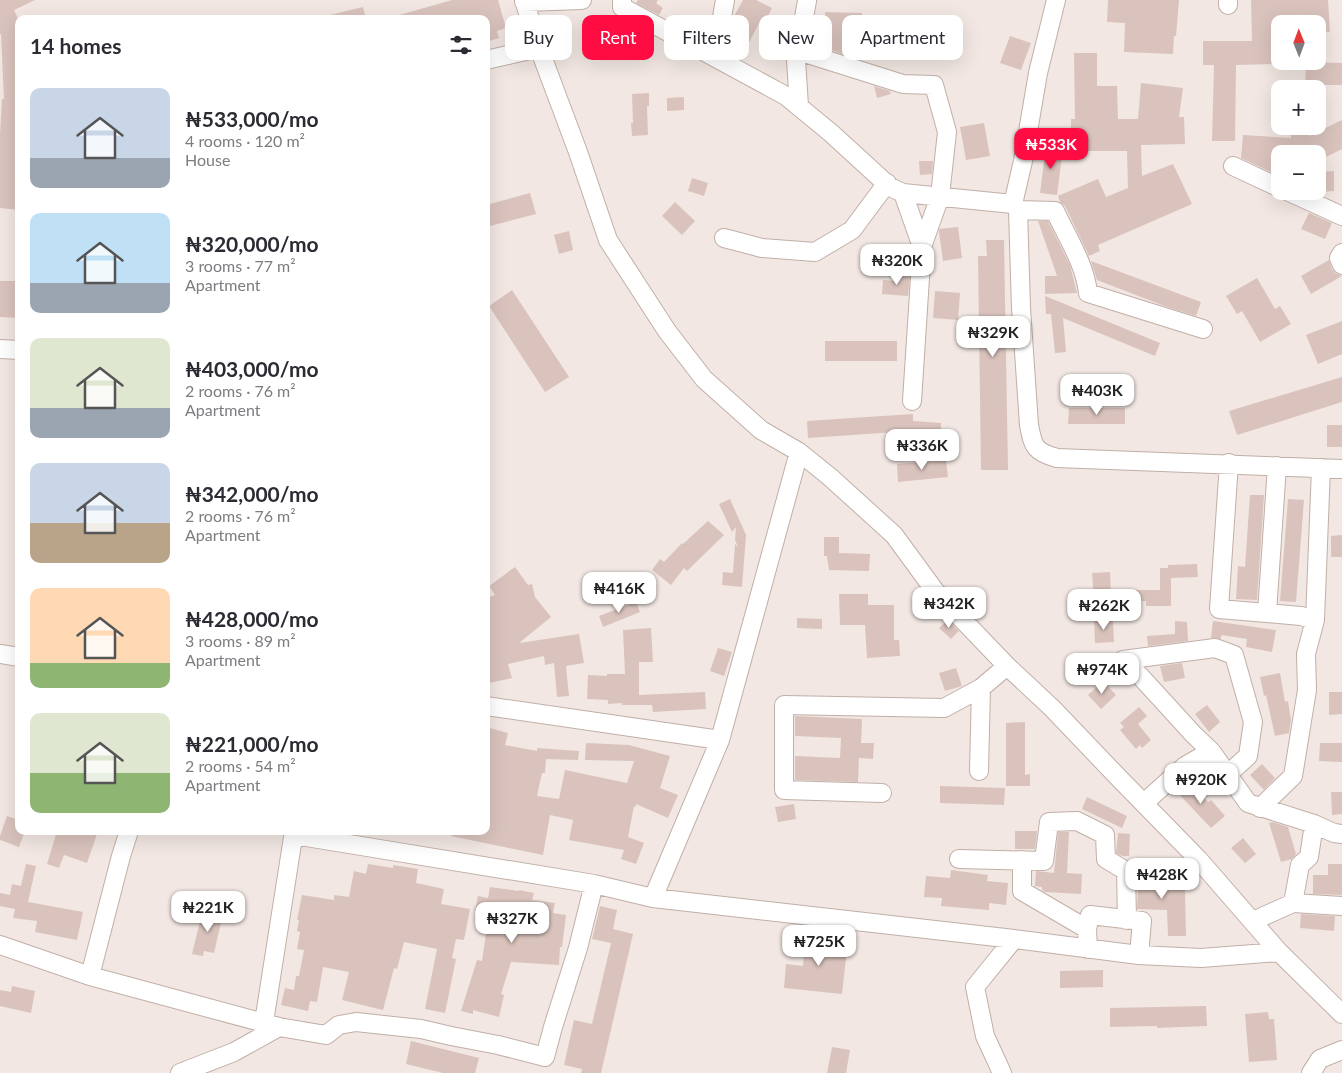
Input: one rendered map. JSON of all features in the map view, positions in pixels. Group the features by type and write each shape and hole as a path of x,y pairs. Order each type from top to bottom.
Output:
{"street":[{"path":"528,15 524,1 582,0"},
{"path":"622,0 622,7 664,30"},
{"path":"722,15 725,0"},
{"path":"1056,0 1038,73 1016,207 1029,425 1031,437 1036,448 1043,454 1057,458 1229,463 1342,469"},
{"path":"804,15 806,1"},
{"path":"490,59 505,56"},
{"path":"544,60 608,240 667,331 704,379 761,430 799,452 894,535 935,591 1007,666 1052,708 1199,860 1279,952 1342,1014"},
{"path":"720,60 786,96 831,133 890,187 903,193 1055,211 1082,268 1088,293 1203,329"},
{"path":"796,60 799,106"},
{"path":"827,60 903,84 934,85 947,132 940,196 922,247 912,401"},
{"path":"1233,166 1271,184"},
{"path":"724,238 762,248 815,252 852,230 887,183"},
{"path":"903,193 922,247"},
{"path":"1307,200 1342,216"},
{"path":"1342,253 1339,258 1342,265"},
{"path":"0,349 15,350"},
{"path":"653,898 720,740 799,452"},
{"path":"1229,463 1219,609 1301,616 1315,620"},
{"path":"1267,613 1277,466"},
{"path":"1260,808 1293,776 1307,690 1306,654 1315,620 1321,468"},
{"path":"1227,775 1248,756 1253,722 1234,655 1215,648 1122,660 1141,677 1194,736 1211,751 1227,775 1248,803 1314,824 1334,833 1342,834"},
{"path":"0,654 15,656"},
{"path":"882,793 784,790 784,705 944,708 981,688 1007,666"},
{"path":"979,770 981,688"},
{"path":"490,707 720,740"},
{"path":"1144,803 1184,766 1211,751"},
{"path":"959,859 1044,861 1049,822 1077,821 1105,835 1106,859 1126,871 1127,920"},
{"path":"1293,904 1300,865 1308,857 1314,824"},
{"path":"90,976 127,835"},
{"path":"191,1071 234,1052 272,1025 294,835"},
{"path":"306,835 594,884 653,898 1139,955 1200,958 1279,952"},
{"path":"1022,860 1022,891 1087,929"},
{"path":"0,945 90,976 272,1025 326,1035 339,1025 356,1022 421,1029 545,1057 578,948 594,884"},
{"path":"1253,921 1293,904 1342,906"},
{"path":"1088,949 1087,929 1090,915 1142,922 1139,955"},
{"path":"1002,1073 985,1036 975,987 1014,940"},
{"path":"1310,1073 1320,1059 1342,1050"}],"building":[{"path":"0,0 35,0 14,10 16,15 15,210 0,208 0,134 2,99 4,99"},
{"path":"452,0 498,0 505,28 497,31 499,38 490,41 490,15 400,15"},
{"path":"638,0 658,0 656,3 663,8 659,15 636,3"},
{"path":"743,0 756,0 772,8 768,15 759,15 759,24 749,42 749,15 735,15"},
{"path":"1108,0 1179,0 1173,54 1124,52 1125,23 1107,22"},
{"path":"1251,0 1328,0 1330,32 1326,32 1326,15 1271,15 1271,64 1236,65 1235,141 1212,141 1214,65 1203,65 1203,41 1252,41"},
{"path":"363,7 365,15 330,15"},
{"path":"825,12 862,13 862,15 842,15 842,54 832,50 832,15 825,15"},
{"path":"1010,36 1031,43 1021,70 1000,63"},
{"path":"1074,53 1097,53 1097,86 1117,86 1118,119 1138,119 1141,83 1183,88 1179,117 1184,117 1185,144 1141,145 1142,176 1173,164 1192,204 1098,245 1100,251 1089,256 1065,206 1060,202 1058,196 1098,179 1106,197 1128,188 1127,151 1071,151 1071,119 1075,119"},
{"path":"1326,63 1342,63 1342,85 1326,85 1326,80 1305,80 1306,70 1326,70"},
{"path":"874,86 890,91 891,94 877,98"},
{"path":"649,93 649,106 647,106 648,135 632,136 632,94"},
{"path":"684,97 684,110 667,111 667,98"},
{"path":"1342,120 1342,149 1326,157 1326,145 1271,145 1271,172 1241,158 1243,135 1291,138 1291,135 1326,135 1326,128"},
{"path":"984,123 990,156 966,160 960,127"},
{"path":"1046,146 1063,148 1057,195 1040,193"},
{"path":"919,161 933,161 932,174 920,175"},
{"path":"1334,171 1334,191 1326,192 1326,172"},
{"path":"692,178 708,183 704,196 688,191"},
{"path":"530,193 536,214 490,226 490,204"},
{"path":"675,202 695,221 682,235 662,216"},
{"path":"1309,213 1332,223 1325,239 1301,229"},
{"path":"1038,221 1048,221 1070,265 1077,293 1045,294 1045,276 1057,276"},
{"path":"958,227 962,258 943,261 939,229"},
{"path":"569,231 573,250 559,254 554,235"},
{"path":"986,240 1004,240 1008,470 981,470 978,256 987,256"},
{"path":"1329,260 1335,273 1342,276 1311,294 1301,276"},
{"path":"1091,261 1201,302 1196,316 1097,280"},
{"path":"895,274 910,275 908,296 882,294 883,280 895,281"},
{"path":"1257,278 1275,309 1280,306 1291,324 1260,342 1242,311 1237,314 1226,296"},
{"path":"0,281 15,281 15,318 0,317"},
{"path":"512,290 569,377 545,392 490,305"},
{"path":"935,291 960,293 958,320 933,318"},
{"path":"1045,296 1160,343 1155,356 1063,318 1066,352 1055,353 1051,314 1046,314"},
{"path":"1342,321 1342,354 1318,364 1306,335"},
{"path":"825,341 897,341 897,361 825,361"},
{"path":"1342,377 1342,402 1237,435 1229,411"},
{"path":"1069,408 1125,408 1125,424 1068,424"},
{"path":"913,414 913,421 941,423 941,429 937,430 937,436 925,435 925,430 808,438 807,421"},
{"path":"1327,425 1342,425 1342,447 1327,447"},
{"path":"946,460 948,477 898,482 897,464"},
{"path":"1250,495 1264,495 1257,600 1236,599 1238,566 1245,567"},
{"path":"730,499 746,535 742,587 722,585 723,572 733,573 735,544 738,547 735,540 736,527 732,532 719,504"},
{"path":"1288,499 1304,500 1296,602 1280,601"},
{"path":"708,521 724,535 687,571 684,568 671,585 652,570 660,559 664,562 682,543"},
{"path":"1342,535 1342,557 1331,557 1331,536"},
{"path":"824,537 839,537 839,553 870,554 869,571 829,570 827,556 824,556"},
{"path":"1197,564 1198,577 1171,578 1171,606 1146,606 1146,601 1130,601 1130,590 1160,590 1160,568 1168,568 1168,565"},
{"path":"515,567 528,585 532,584 535,597 551,617 519,643 579,634 584,663 566,666 569,696 557,697 554,663 545,665 544,656 508,664 512,678 490,683 490,597 495,595 490,585"},
{"path":"1110,572 1111,596 1094,597 1092,573"},
{"path":"839,594 868,594 868,605 894,605 894,640 899,640 900,656 867,658 865,625 840,625"},
{"path":"636,602 640,612 603,627 599,616"},
{"path":"797,618 822,619 822,629 797,628"},
{"path":"948,620 959,631 951,639 939,628"},
{"path":"1094,620 1113,620 1114,642 1095,643"},
{"path":"1175,621 1187,622 1188,641 1148,646 1147,636 1175,634"},
{"path":"1213,621 1276,630 1272,652 1246,647 1247,639 1221,635 1221,639 1211,638"},
{"path":"651,628 653,662 639,662 639,695 705,692 706,709 653,712 652,705 608,704 608,700 587,699 588,675 607,676 607,674 625,674 623,630"},
{"path":"718,648 732,652 724,676 710,671"},
{"path":"1182,663 1185,678 1164,682 1160,666"},
{"path":"956,668 962,686 945,691 939,673"},
{"path":"1280,673 1285,702 1288,701 1291,720 1289,733 1275,736 1260,677"},
{"path":"1103,681 1116,695 1101,709 1088,695"},
{"path":"1329,692 1342,692 1342,714 1329,715"},
{"path":"1207,705 1220,722 1209,732 1195,714"},
{"path":"1139,707 1147,716 1138,724 1151,740 1142,748 1140,745 1136,749 1120,730 1124,727 1120,723"},
{"path":"795,716 862,719 861,743 874,743 873,759 859,758 858,782 795,780 795,756 840,758 841,738 795,736"},
{"path":"1025,722 1025,775 1030,774 1030,786 1006,786 1006,723"},
{"path":"490,728 508,733 505,745 537,751 537,748 579,751 578,760 546,759 545,773 542,773 537,796 559,799 565,770 627,783 634,761 585,760 586,743 629,745 670,756 660,788 678,795 668,818 636,804 636,807 634,806 628,837 644,843 636,864 621,859 624,850 569,840 573,820 550,815 543,855 451,836 490,835"},
{"path":"1320,743 1342,743 1342,762 1319,761"},
{"path":"1262,764 1275,778 1264,790 1250,775"},
{"path":"1187,780 1208,802 1211,800 1225,816 1211,828 1176,791"},
{"path":"940,786 1005,788 1004,805 940,803"},
{"path":"1331,792 1342,792 1342,814 1332,815"},
{"path":"1087,797 1127,816 1122,828 1082,809"},
{"path":"794,804 796,819 778,822 775,807"},
{"path":"7,816 15,819 15,835 24,835 19,847 0,840"},
{"path":"1273,822 1288,827 1296,854 1292,859 1281,862 1269,823"},
{"path":"1015,831 1037,831 1035,849 1015,849"},
{"path":"1058,832 1069,832 1067,873 1082,874 1081,894 1045,892 1042,890 1042,887 1035,886 1036,871 1054,873"},
{"path":"1118,833 1130,834 1129,856 1122,856 1116,853"},
{"path":"56,835 97,835 87,863 64,855 59,868 47,864"},
{"path":"1243,838 1256,854 1245,863 1231,848"},
{"path":"26,864 36,866 28,902 83,912 77,940 35,932 37,921 13,918 15,909 0,906 0,893 10,895 12,884 21,886"},
{"path":"368,864 418,869 416,883 444,889 441,904 470,909 464,940 456,939 452,958 456,959 445,1013 425,1009 437,949 404,942 397,969 394,968 383,1010 342,1000 349,972 323,967 317,1002 310,1001 308,1011 281,1005 285,988 294,990 304,950 297,949 300,932 297,931 299,920 297,920 302,895 334,900 334,895 349,897 354,871 366,874"},
{"path":"1139,864 1157,865 1156,888 1185,888 1186,936 1168,936 1167,910 1137,909"},
{"path":"1328,864 1342,864 1342,895 1313,894 1313,875 1328,875"},
{"path":"951,870 988,875 987,881 1008,883 1006,905 989,903 989,910 941,906 942,898 924,897 926,876 950,878"},
{"path":"490,887 534,893 532,900 555,903 553,913 566,915 562,947 560,947 559,965 511,962 501,994 504,995 499,1017 473,1010 473,1014 461,1011 477,960 482,961 489,913 475,911 478,896 488,898"},
{"path":"600,906 617,910 613,929 633,934 601,1073 581,1073 582,1069 564,1065 574,1020 592,1024 611,943 592,939"},
{"path":"203,909 223,914 214,953 204,951 203,956 192,954"},
{"path":"1301,914 1335,916 1334,931 1300,928"},
{"path":"805,938 848,940 842,994 784,988 786,964 803,966"},
{"path":"1103,970 1103,987 1060,988 1060,971"},
{"path":"12,986 35,991 31,1013 0,1006 0,990 11,992"},
{"path":"1206,1006 1207,1026 1110,1027 1110,1008"},
{"path":"1268,1012 1269,1019 1274,1019 1277,1060 1249,1062 1245,1014"},
{"path":"411,1041 479,1058 475,1073 443,1073 406,1064"},
{"path":"832,1047 850,1050 846,1073 827,1073"}]}
